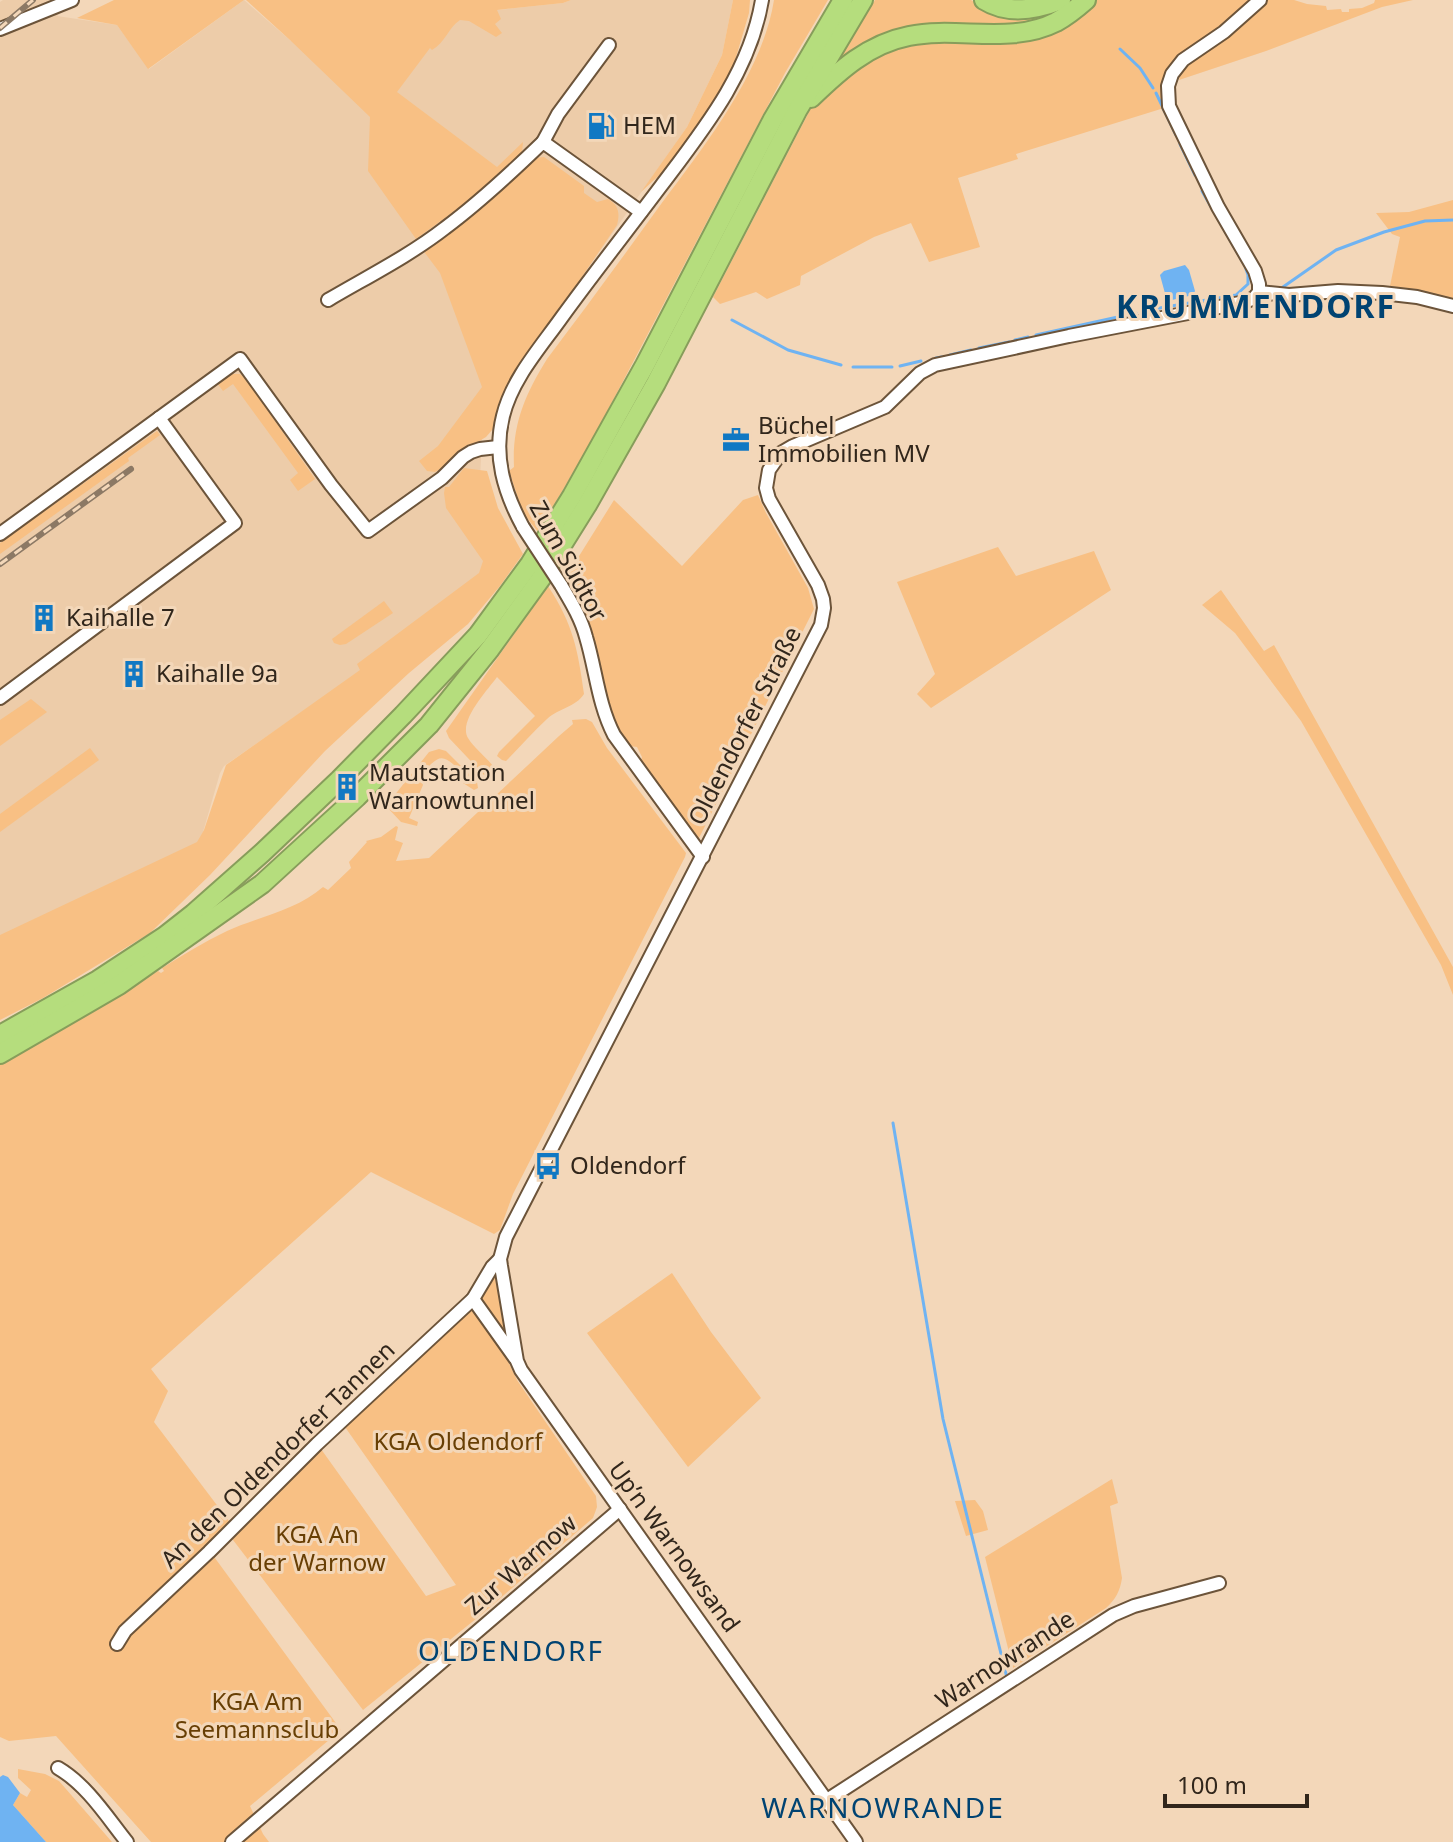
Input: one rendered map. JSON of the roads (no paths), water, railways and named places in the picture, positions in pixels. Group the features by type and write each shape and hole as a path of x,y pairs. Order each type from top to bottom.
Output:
{"highway":[{"path":"0,1035 98,980 193,914 339,780 478,635 530,564 593,460 773,119 843,0"},
{"path":"0,1054 119,985 262,884 357,797 429,725 542,577 587,505 656,383 797,111 863,0"},
{"path":"984,0 1007,9 1023,10 1061,0"},
{"path":"797,111 842,69 884,43 935,32 1018,34 1056,22 1086,0"}],"street":[{"path":"0,29 72,0"},
{"name":"Zum Südtor","path":"703,857 614,735 604,713 582,623 523,527 505,488 498,447 502,418 523,371 728,91 752,41 762,0"},
{"path":"1242,15 1248,0"},
{"path":"1260,0 1213,41 1183,60 1172,74 1168,86 1169,106 1218,207 1255,271 1259,292 1289,295 1338,291 1382,293 1453,306"},
{"path":"328,300 444,230 483,199 543,142 558,114 609,45"},
{"path":"543,142 641,212"},
{"name":"Oldendorfer Straße","path":"500,1259 514,1218 821,625 824,608 818,585 769,499 766,478 774,461 803,440 885,407 920,373 935,365 1245,302 1259,292"},
{"path":"0,534 240,359 368,531 442,478 471,452 498,447"},
{"path":"0,698 235,523 159,418"},
{"name":"An den Oldendorfer Tannen","path":"117,1644 125,1631 317,1444 473,1299 500,1259"},
{"name":"Up’n Warnowsand","path":"500,1259 517,1361 525,1377 856,1842"},
{"path":"473,1299 517,1361"},
{"name":"Zur Warnow","path":"232,1842 620,1509"},
{"name":"Warnowrande","path":"827,1800 1113,1615 1134,1606 1219,1583"},
{"path":"58,1768 83,1788 127,1842"}],"water":[{"path":"1185,265 1195,291 1193,295 1172,300 1166,297 1160,275"},
{"path":"3,1775 20,1793 13,1805 46,1842 0,1842 0,1777"}],"waterway":[{"path":"1120,49 1140,68 1153,88"},
{"path":"1156,93 1176,135"},
{"path":"1180,144 1195,175"},
{"path":"1148,310 1236,295 1248,284 1245,266 1202,191"},
{"path":"1283,287 1336,250 1425,221 1453,220"},
{"path":"1036,335 1136,313"},
{"path":"732,320 788,350 841,365"},
{"path":"1015,340 1028,337"},
{"path":"979,348 1009,342"},
{"path":"950,355 971,350"},
{"path":"936,358 942,357"},
{"path":"900,366 921,361"},
{"path":"853,367 892,367"},
{"path":"893,1123 943,1419 1007,1678"}],"railway":[{"path":"0,28 33,0"},
{"path":"0,564 131,469"}],"place":[{"name":"HEM","path":"601,126"},
{"name":"Büchel Immobilien MV","path":"736,440"},
{"name":"Kaihalle 7","path":"44,618"},
{"name":"Kaihalle 9a","path":"134,674"},
{"name":"Mautstation Warnowtunnel","path":"347,787"},
{"name":"Oldendorf","path":"548,1166"}],"district":[{"name":"KRUMMENDORF","path":"1256,307"},
{"name":"OLDENDORF","path":"511,1651"},
{"name":"WARNOWRANDE","path":"883,1808"}],"park label":[{"name":"KGA Oldendorf","path":"458,1442"},
{"name":"KGA An der Warnow","path":"317,1549"},
{"name":"KGA Am Seemannsclub","path":"257,1716"}]}
